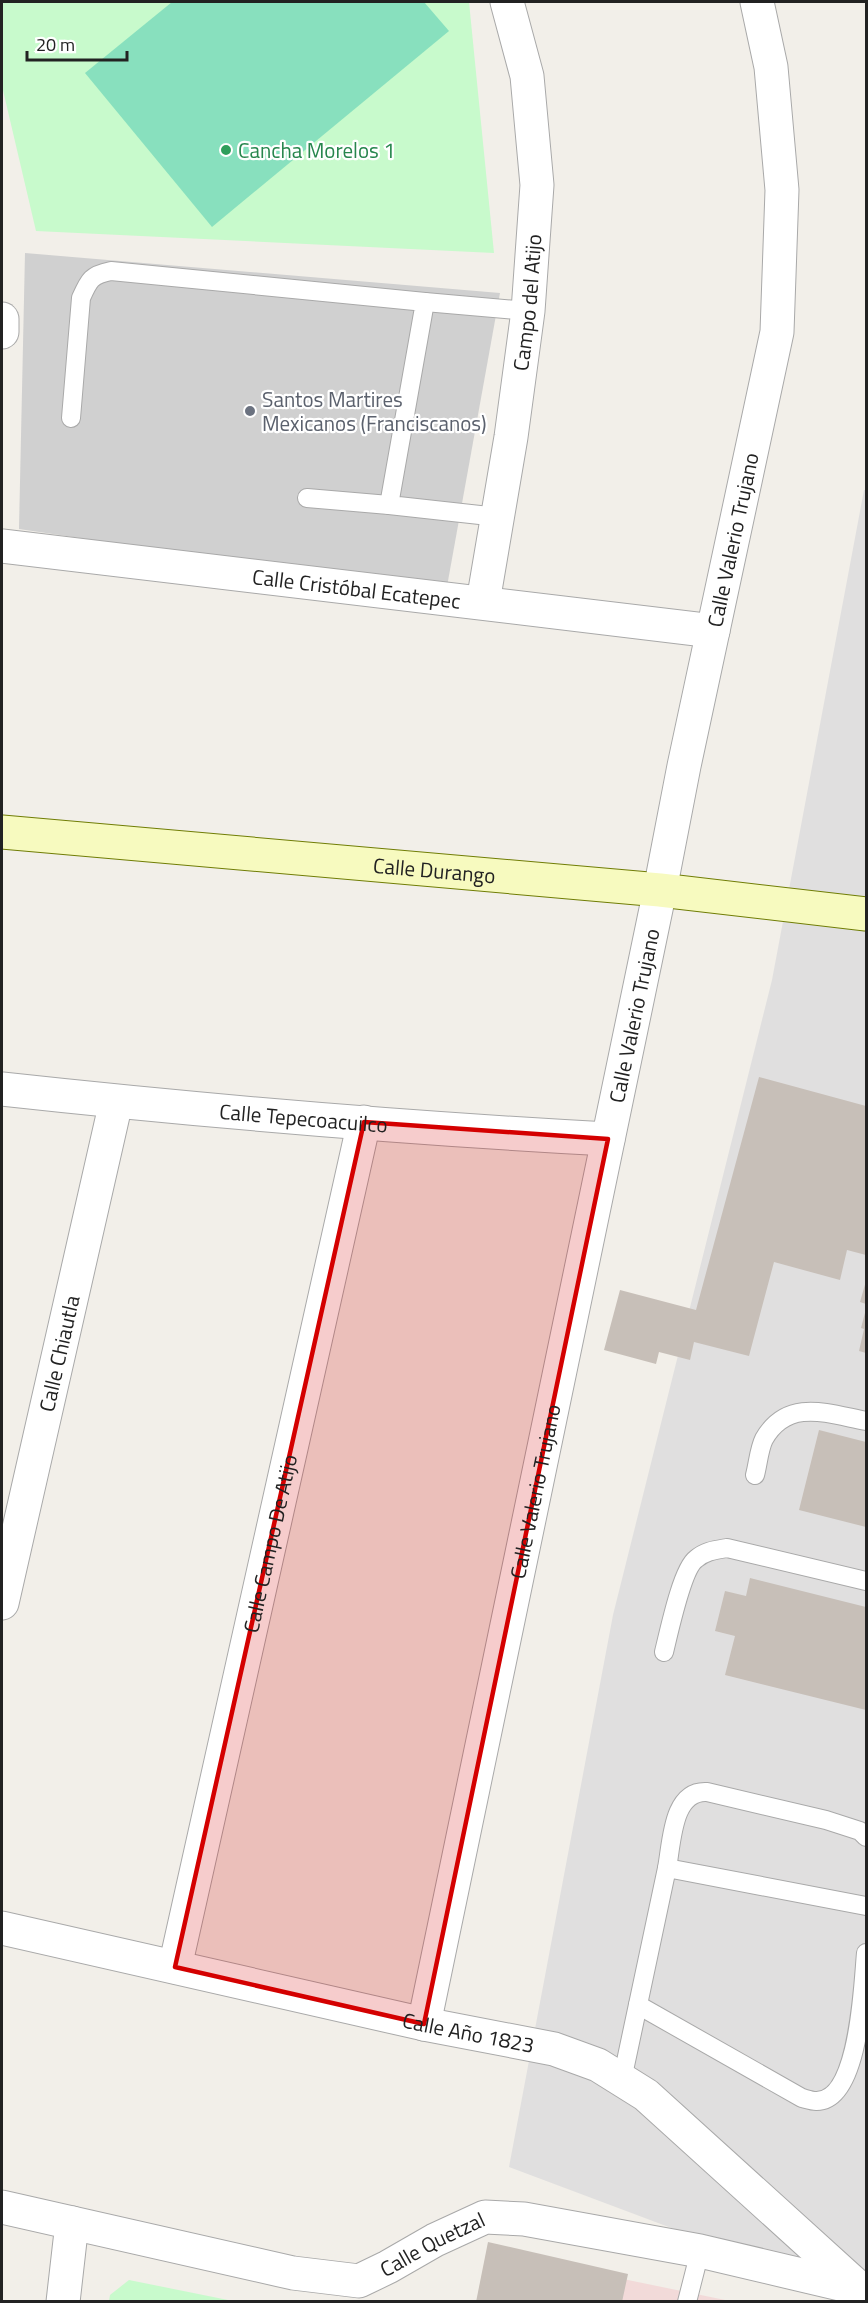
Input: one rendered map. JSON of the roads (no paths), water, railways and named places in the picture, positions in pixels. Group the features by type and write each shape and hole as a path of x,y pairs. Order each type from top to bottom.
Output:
{"main road":[{"name":"Calle Durango","path":"2,832 660,890 867,914"}],"street":[{"name":"Campo del Atijo","path":"483,602 512,437 528,311 537,185 527,76 507,2"},
{"name":"Calle Valerio Trujano","path":"424,2024 777,333 782,190 771,67 757,2"},
{"path":"2,319 2,332"},
{"name":"Calle Cristóbal Ecatepec","path":"2,546 713,631"},
{"name":"Calle Tepecoacuilco","path":"2,1089 116,1102 460,1131 608,1139"},
{"name":"Calle Chiautla","path":"2,1603 116,1102"},
{"name":"Calle Campo De Atijo","path":"175,1967 364,1122"},
{"name":"Calle Año 1823","path":"2,1928 424,2024 554,2049 598,2065 646,2095 863,2289"},
{"name":"Calle Quetzal","path":"2,2207 293,2273 358,2291 388,2267 435,2240 485,2217 524,2218 700,2251 863,2289"},
{"path":"63,2301 72,2223"}],"lane":[{"path":"71,418 81,298 88,282 96,274 111,271 528,311"},
{"path":"389,506 425,302"},
{"path":"307,498 498,517"},
{"path":"755,1475 763,1440 776,1422 790,1414 810,1410 867,1421"},
{"path":"664,1652 685,1574 693,1560 708,1551 727,1548 867,1581"},
{"path":"622,2080 681,1806 687,1797 697,1791 707,1792 826,1820 860,1831 867,1837"},
{"path":"667,1868 867,1906"},
{"path":"638,2005 802,2098 817,2102 829,2097 843,2083 850,2067 856,2045 867,1953"},
{"path":"687,2301 700,2251"}],"place":[{"name":"Cancha Morelos 1","path":"226,150"},
{"name":"Santos Martires Mexicanos (Franciscanos)","path":"250,411"}]}
